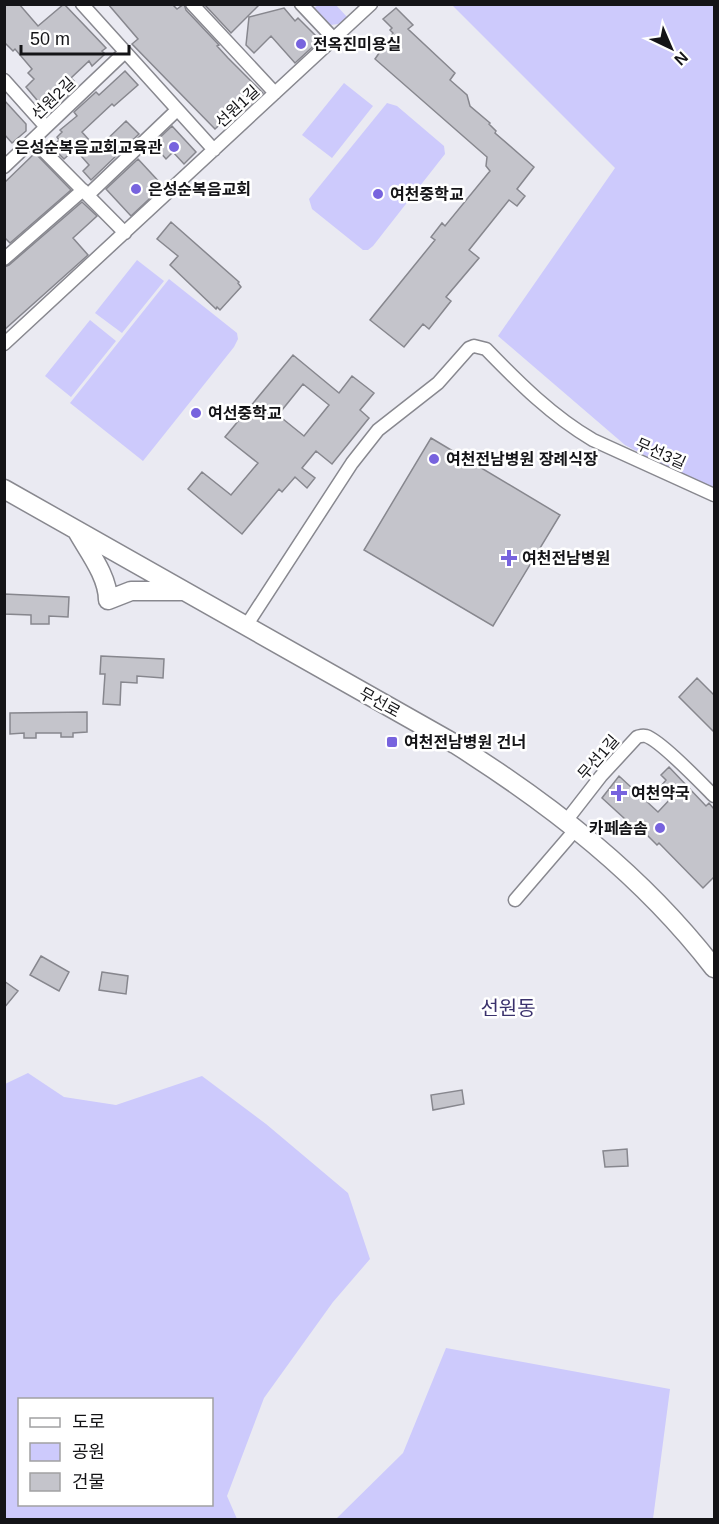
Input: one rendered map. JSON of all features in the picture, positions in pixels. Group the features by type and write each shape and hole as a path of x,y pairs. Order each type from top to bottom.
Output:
{"street":[{"path":"82,4 214,150"},
{"path":"192,4 276,93"},
{"path":"301,4 334,39"},
{"name":"선원1길","path":"4,344 372,4"},
{"name":"선원2길","path":"6,162 33,140 125,52"},
{"path":"4,80 46,127"},
{"path":"4,259 85,193 177,110"},
{"path":"33,140 125,233"},
{"name":"무선3길","path":"246,626 352,464 378,430 438,383 469,348 480,346 486,349 549,410 593,441 714,495"},
{"name":"무선로","path":"4,489 455,744 513,781 571,825 646,890 714,965"},
{"path":"76,530 104,581 108,600 131,591 184,591"},
{"name":"무선1길","path":"571,825 601,776 637,737 645,735 714,796"},
{"path":"515,900 571,825"}],"green space":[{"path":"318,5 336,5 347,17 338,24 331,25 314,8"},
{"path":"452,5 714,5 714,492 625,445 498,336 615,168"},
{"path":"344,83 373,106 332,158 302,135"},
{"path":"387,103 397,106 444,146 445,154 373,246 368,250 363,250 312,209 309,199"},
{"path":"137,260 164,281 122,333 95,313"},
{"path":"169,279 237,333 238,339 143,461 70,403"},
{"path":"90,320 116,341 71,397 45,376"},
{"path":"28,1073 64,1097 116,1105 202,1076 266,1124 348,1193 370,1259 333,1302 264,1398 227,1496 237,1519 5,1519 5,1084"},
{"path":"446,1348 670,1389 653,1519 336,1519 403,1453"}],"building":[{"path":"4,4 19,4 38,26 64,4 106,48 102,51 105,54 92,66 89,61 71,78 74,81 67,88 71,92 63,100 60,97 50,107 42,106 26,87 34,79 28,73 32,69 15,49 13,51 4,42"},
{"path":"108,4 172,4 177,9 184,4 186,10 219,45 217,46 263,93 244,110 240,106 215,129 132,44 138,39"},
{"path":"204,4 260,4 231,33"},
{"path":"284,8 295,21 298,18 320,40 295,63 271,36 254,53 246,45 249,17"},
{"path":"396,8 413,25 408,29 455,73 450,80 467,95 470,106 490,123 495,133 534,167 517,189 525,196 517,206 509,200 469,250 479,258 446,297 451,301 429,329 423,324 404,347 370,320 435,240 431,237 442,223 445,226 490,171 486,166 487,157 375,59 393,33 390,30 392,28 383,19"},
{"path":"125,71 138,85 114,106 112,104 82,132 97,149 126,121 139,134 91,180 83,171 89,165 75,149 64,159 52,147 59,140 57,137 62,132 60,130 77,116 74,112 96,92 99,95"},
{"path":"4,100 26,124 26,131 12,143 4,134"},
{"name":"은성순복음교회교육관","path":"172,126 196,152 184,164 173,152 166,159 153,144"},
{"path":"35,153 71,190 10,243 4,237 4,183"},
{"name":"은성순복음교회","path":"138,159 163,186 131,216 106,189"},
{"path":"82,202 97,216 73,238 88,255 4,330 4,267"},
{"path":"171,222 239,282 241,287 220,310 217,307 216,309 170,265 178,256 157,239"},
{"name":"여선중학교","path":"293,355 339,393 352,376 374,393 360,410 369,418 332,464 316,451 302,468 315,478 307,488 295,477 282,492 279,489 242,534 188,489 202,472 231,495 258,463 225,437","holes":["303,384 329,405 304,436 278,415"]},
{"name":"여천전남병원","path":"431,438 560,515 493,626 364,550"},
{"path":"4,594 69,597 68,617 49,616 49,624 31,624 31,615 4,614"},
{"path":"101,656 164,659 163,678 137,676 137,683 121,682 120,705 103,704 105,674 100,674"},
{"path":"697,678 714,695 714,732 679,697"},
{"path":"87,712 87,732 73,733 73,737 61,737 61,733 36,733 36,738 24,738 24,733 10,734 10,713"},
{"path":"669,767 706,806 709,803 714,809 714,877 703,888 659,843 657,845 638,826 636,829 602,798 619,776 658,812 673,796 662,785 666,780 661,775"},
{"path":"41,956 69,972 59,991 30,975"},
{"path":"102,972 128,976 126,994 99,990"},
{"path":"4,981 18,991 4,1008"},
{"path":"462,1090 464,1104 433,1110 431,1095"},
{"path":"627,1149 628,1166 605,1167 603,1151"}],"place":[{"name":"전옥진미용실","path":"301,44"},
{"name":"은성순복음교회교육관","path":"174,147"},
{"name":"은성순복음교회","path":"136,189"},
{"name":"여천중학교","path":"378,194"},
{"name":"여선중학교","path":"196,413"},
{"name":"여천전남병원 장례식장","path":"434,459"},
{"name":"여천전남병원","path":"509,558"},
{"name":"여천전남병원 건너","path":"392,742"},
{"name":"여천약국","path":"619,793"},
{"name":"카페솜솜","path":"660,828"}],"district":[{"name":"선원동","path":"508,1008"}]}
